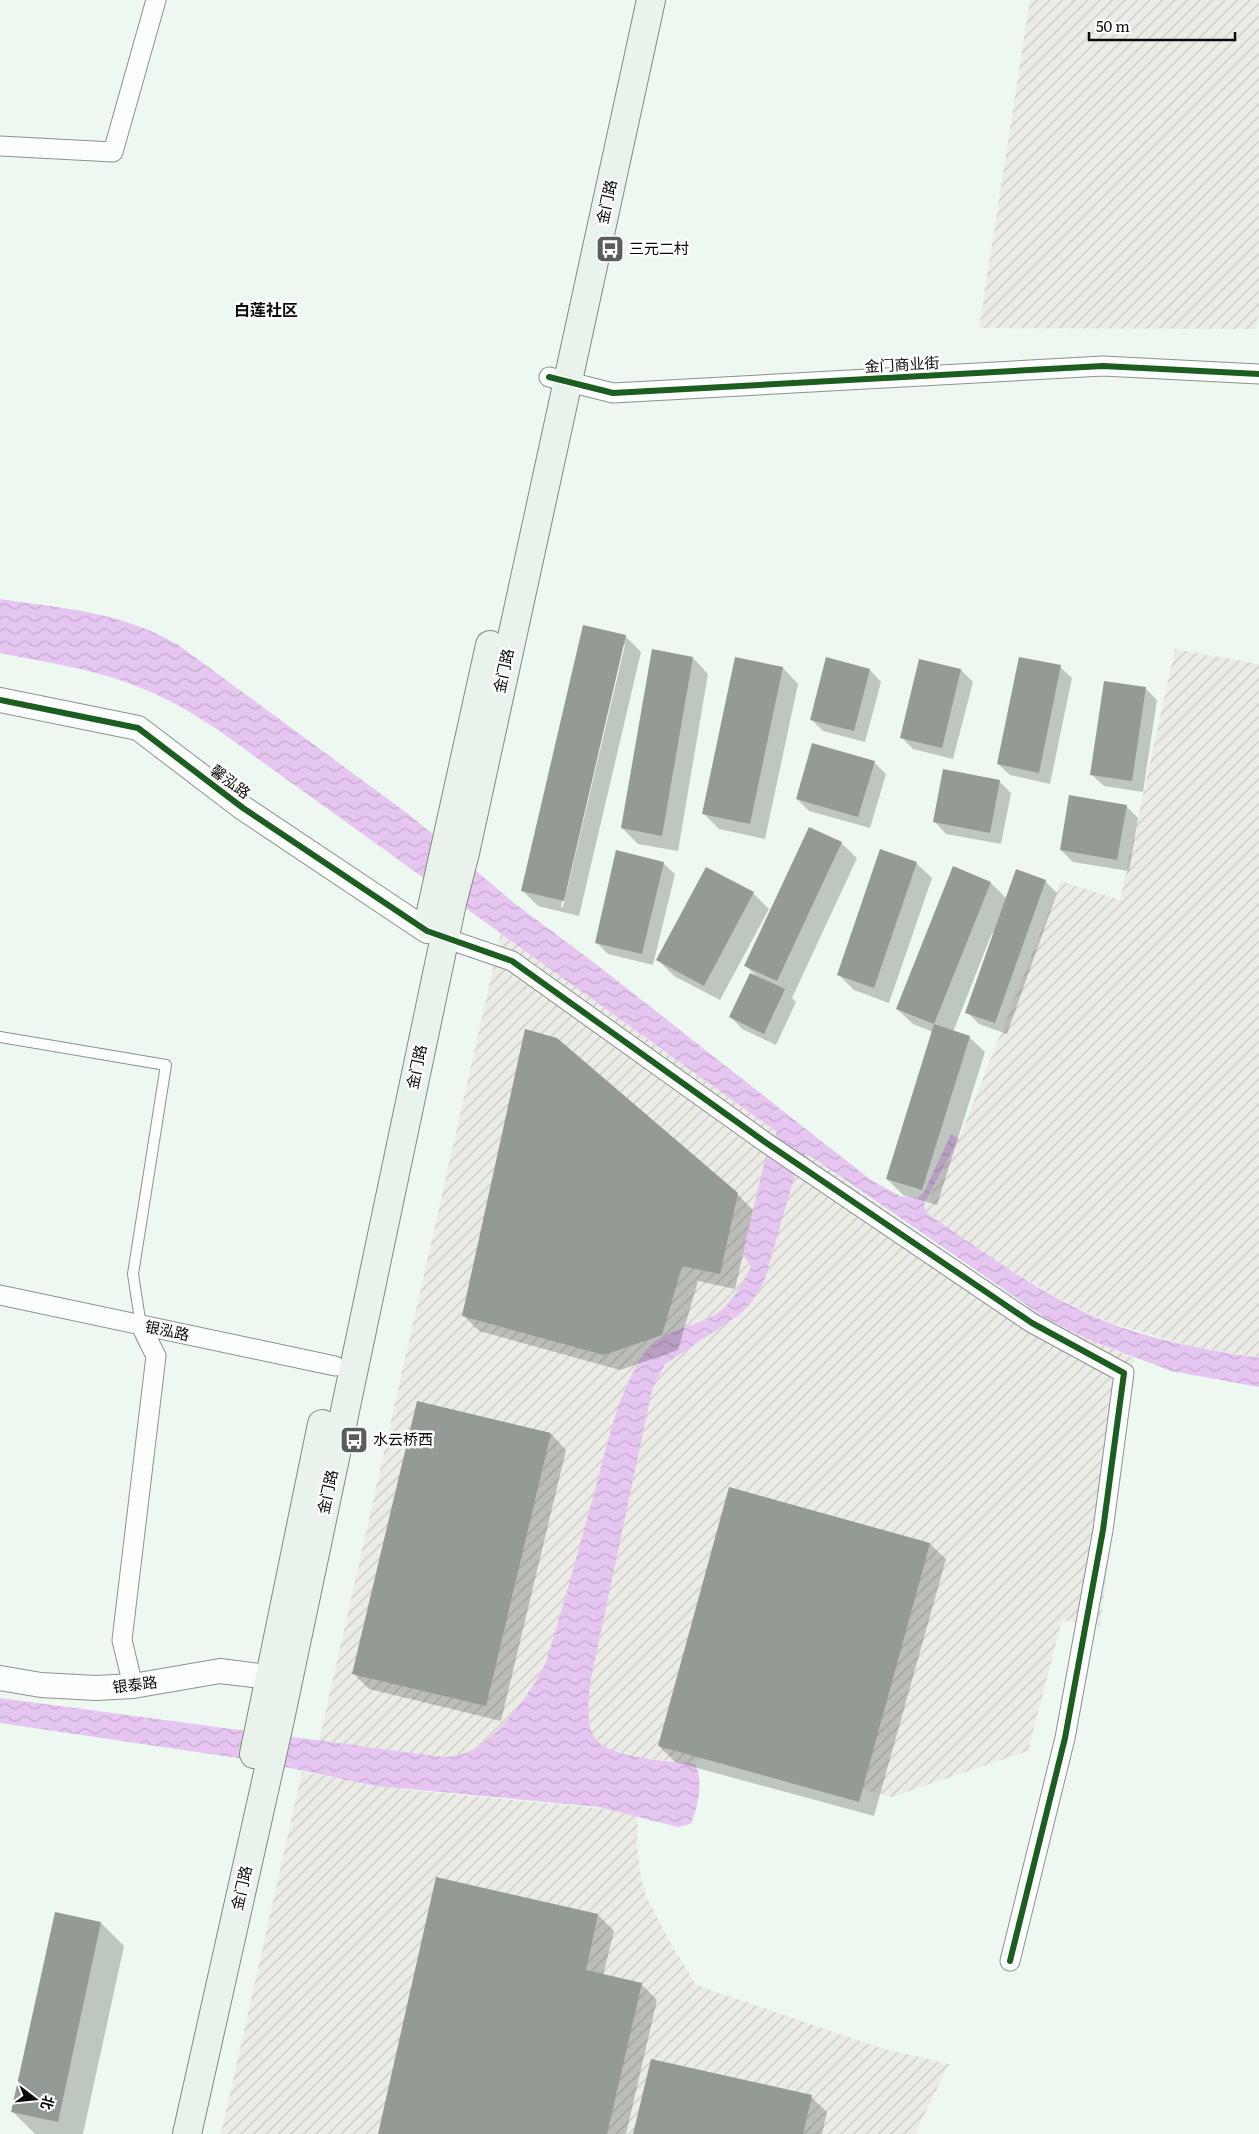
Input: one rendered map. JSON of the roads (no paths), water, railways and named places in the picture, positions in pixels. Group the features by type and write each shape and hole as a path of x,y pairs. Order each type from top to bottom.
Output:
{"main road":[{"name":"金门路","path":"188,2134 259,1772 444,896 558,380 632,0"},
{"name":"金门路","path":"558,380 652,0"},
{"name":"金门路","path":"270,1722 268,1677 335,1366 436,934"},
{"name":"金门路","path":"169,2134 259,1772"}],"street":[{"path":"0,146 113,152 156,0"},
{"name":"金门商业街","path":"558,380 613,393 1103,366 1259,374"},
{"name":"馨泓路","path":"0,700 138,728 243,808 436,934"},
{"path":"436,934 512,961 816,1177 1032,1322 1124,1373 1103,1530 1065,1738 1010,1961"},
{"name":"银泓路","path":"0,1295 335,1366"},
{"path":"133,1686 122,1640 156,1356 142,1326"},
{"name":"银泰路","path":"0,1678 76,1688 133,1686 220,1671 268,1677"}],"lane":[{"path":"0,1037 166,1065 133,1274 142,1326"}],"water":[{"path":"0,599 69,609 113,618 134,624 177,644 411,816 514,903 592,961 871,1180 900,1196 918,1198 924,1192 951,1134 959,1139 925,1202 924,1208 928,1214 1037,1287 1107,1322 1163,1340 1259,1358 1259,1387 1171,1371 1090,1340 1047,1319 806,1153 796,1171 765,1279 757,1294 739,1315 665,1364 652,1390 590,1683 589,1721 592,1733 598,1742 609,1748 638,1757 695,1764 700,1786 698,1802 691,1824 678,1827 599,1807 376,1786 251,1760 0,1723 0,1698 435,1756 458,1755 485,1742 521,1703 546,1662 611,1431 621,1399 635,1369 649,1347 656,1341 711,1317 724,1308 730,1302 751,1267 743,1254 766,1155 777,1132 218,730 175,704 130,684 94,672 0,653"}],"place":[{"name":"三元二村","path":"610,249"},
{"name":"水云桥西","path":"354,1440"}],"district":[{"name":"白莲社区","path":"266,310"}]}
